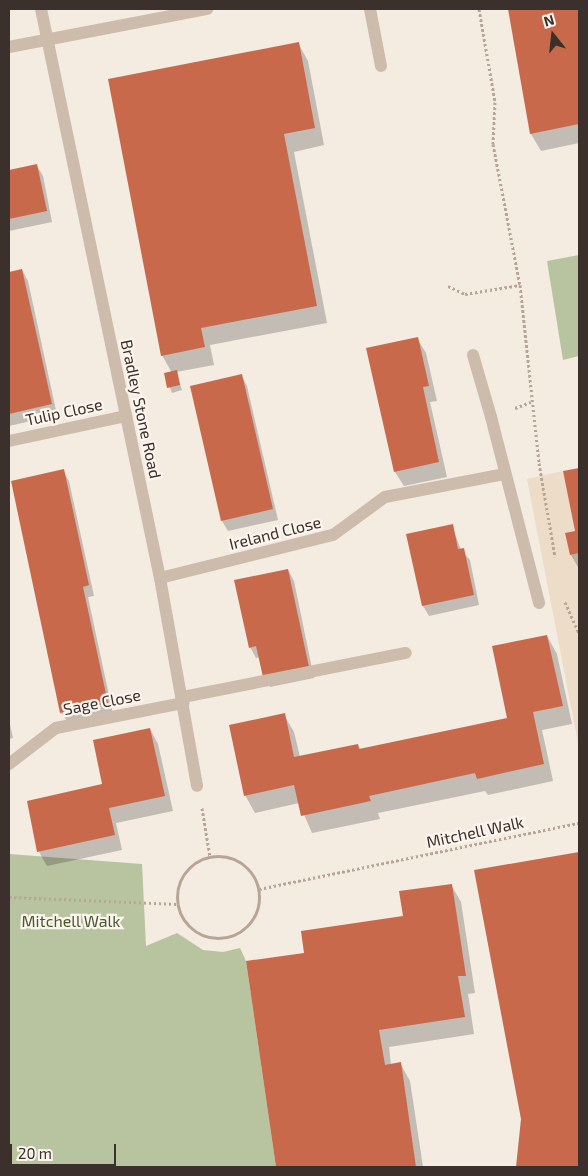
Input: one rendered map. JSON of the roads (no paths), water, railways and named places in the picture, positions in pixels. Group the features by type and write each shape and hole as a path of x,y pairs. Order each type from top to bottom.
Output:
{"street":[{"name":"Bradley Stone Road","path":"41,9 160,578 184,700 197,786"},
{"path":"9,47 207,9"},
{"path":"370,9 381,66"},
{"path":"473,355 539,603"},
{"name":"Tulip Close","path":"9,441 126,416"},
{"name":"Ireland Close","path":"160,578 333,535 385,497 504,474"},
{"name":"Sage Close","path":"9,764 56,728 406,653"}],"park label":[{"name":"Mitchell Walk","path":"71,921"}]}
